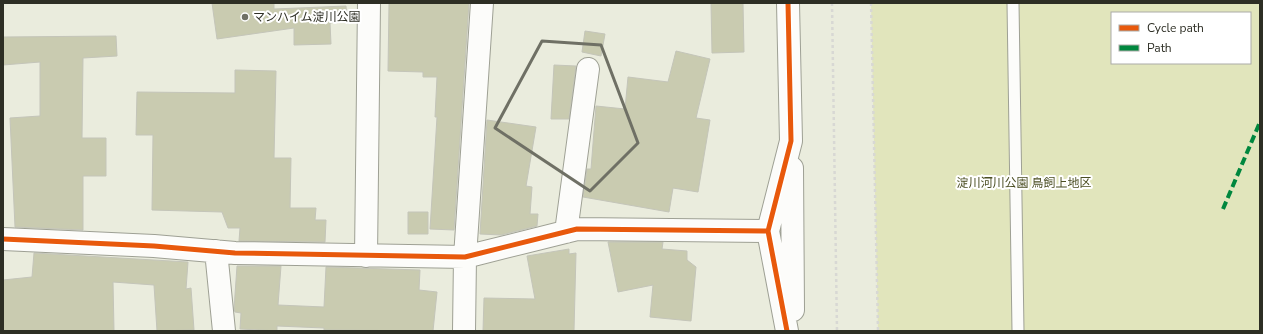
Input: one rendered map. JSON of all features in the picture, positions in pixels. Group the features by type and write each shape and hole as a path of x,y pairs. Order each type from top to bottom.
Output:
{"street":[{"path":"366,256 370,3"},
{"path":"464,331 465,257 482,3"},
{"path":"788,3 794,331"},
{"path":"566,232 588,69"},
{"path":"787,331 768,231 791,141"},
{"path":"3,239 154,246 216,251 366,256 465,257 577,229 768,231"},
{"path":"216,251 224,331"}],"lane":[{"path":"1013,3 1018,331"}],"path":[{"path":"832,3 837,331"},
{"path":"872,3 878,331"}],"highlighted area":[{"path":"542,41 601,45 638,143 590,191 495,128"}],"green space":[{"name":"淀川河川公園 鳥飼上地区","path":"871,3 1260,3 1260,331 878,331"}],"building":[{"path":"212,3 274,3 274,9 346,6 347,20 330,23 331,44 294,45 294,28 217,39"},
{"path":"389,3 469,3 454,230 430,229 437,117 435,117 437,77 423,77 423,72 388,71"},
{"path":"711,3 743,3 744,52 712,53"},
{"path":"585,31 605,34 601,56 582,52"},
{"path":"116,36 117,56 83,58 82,138 106,138 106,176 83,176 83,230 15,227 10,118 40,116 40,62 3,65 3,37"},
{"path":"676,51 710,59 696,118 710,120 698,192 673,188 669,212 583,197 587,169 591,169 596,106 625,109 628,77 668,82"},
{"path":"554,65 576,66 569,119 551,119"},
{"path":"235,70 276,71 274,158 291,158 290,208 316,208 315,220 326,220 325,242 239,241 240,228 228,228 222,212 152,210 153,135 136,135 137,92 235,93"},
{"path":"487,120 536,127 526,186 532,187 530,214 538,214 537,226 501,235 480,234"},
{"path":"408,212 428,212 428,234 408,234"},
{"path":"608,242 663,242 662,249 687,251 687,260 696,267 691,321 650,317 653,285 618,292"},
{"path":"569,249 569,254 576,253 574,331 483,331 484,298 535,299 527,256"},
{"path":"34,253 188,262 186,289 191,288 194,330 157,331 154,285 113,282 114,331 3,331 3,280 32,277"},
{"path":"237,266 281,266 278,305 324,307 326,267 420,270 419,290 437,292 433,331 324,330 324,328 277,326 277,331 240,329 241,313 235,312 234,309"}],"marked path":[{"path":"1223,209 1260,122"}],"cycle path":[{"path":"787,331 768,231 791,141 788,3"},
{"path":"3,239 154,246 235,253 465,257 577,229 768,231"}],"place":[{"name":"マンハイム淀川公園","path":"245,17"}]}
